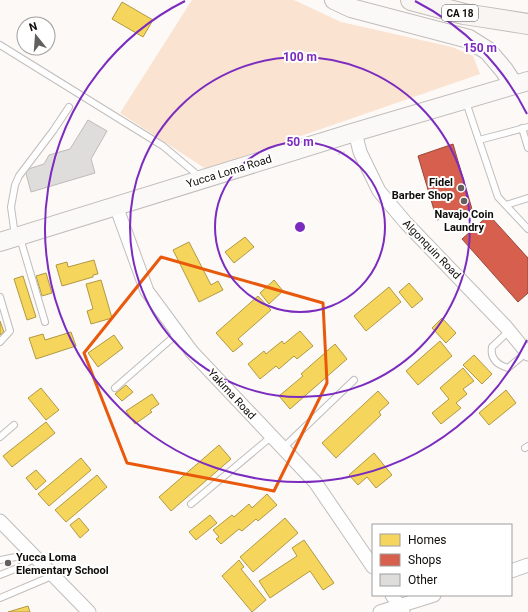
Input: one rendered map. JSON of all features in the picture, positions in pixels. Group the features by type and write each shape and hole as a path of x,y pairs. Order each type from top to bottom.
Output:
{"main road":[{"path":"334,0 351,8 469,39 488,51 504,70 520,83"},
{"name":"CA 18","path":"410,0 464,14 528,24"},
{"name":"Yucca Loma Road","path":"12,239 355,132 520,83"}],"street":[{"name":"Algonquin Road","path":"355,132 360,152 379,191 406,223 510,330 527,353"},
{"name":"Yakima Road","path":"116,206 147,291 192,352 315,482 372,566"},
{"path":"0,521 52,576 89,612"},
{"path":"512,571 528,565"},
{"path":"393,596 401,609"},
{"path":"380,612 401,609 432,596"}],"lane":[{"path":"0,45 163,146 203,179"},
{"path":"465,99 498,197 528,229"},
{"path":"45,322 12,239 11,207 15,185 19,176 54,131 69,107"},
{"path":"479,140 525,128 528,148"},
{"path":"506,205 528,198"},
{"path":"0,297 10,331 0,342"},
{"path":"510,330 492,347 493,358 499,365 508,368 527,353"},
{"path":"114,388 178,333"},
{"path":"283,448 354,380"},
{"path":"0,437 14,426"},
{"path":"191,504 272,436"},
{"path":"0,560 33,556"},
{"path":"0,575 33,556"},
{"path":"0,598 52,576"}],"highlighted area":[{"path":"161,257 323,303 327,383 274,491 127,463 84,353"}],"shaded area":[{"path":"192,0 294,0 341,22 452,47 473,56 480,74 206,169 120,113"}],"building: Homes":[{"path":"122,2 153,20 143,37 112,19"},
{"path":"245,237 254,247 234,263 225,252"},
{"path":"189,242 211,285 218,281 223,290 199,302 173,250"},
{"path":"94,260 98,274 93,275 93,277 62,286 56,265 67,262 68,267"},
{"path":"46,273 52,293 42,296 36,276"},
{"path":"23,276 36,317 27,320 14,279"},
{"path":"101,280 112,318 91,324 87,311 93,309 86,284"},
{"path":"274,280 283,291 269,304 260,293"},
{"path":"409,283 423,299 412,308 399,292"},
{"path":"389,287 401,302 366,331 354,316"},
{"path":"258,296 271,310 238,339 243,344 233,352 216,333"},
{"path":"442,318 456,333 446,343 432,328"},
{"path":"0,321 4,332 0,335"},
{"path":"300,331 313,346 297,359 294,356 279,369 276,366 260,379 248,364 264,351 266,354 282,341 284,344"},
{"path":"71,332 76,346 36,359 29,338 43,334 45,340"},
{"path":"114,335 123,348 98,367 88,353"},
{"path":"440,341 452,356 418,385 406,371"},
{"path":"335,344 347,359 290,409 279,396 303,376 301,374"},
{"path":"474,355 492,374 482,384 463,365"},
{"path":"463,368 474,381 463,389 467,394 456,403 461,408 441,424 432,413 449,399 440,388"},
{"path":"126,385 133,392 122,401 115,394"},
{"path":"41,388 59,410 46,420 28,398"},
{"path":"506,390 516,403 489,425 479,413"},
{"path":"378,391 389,403 379,412 381,415 336,458 322,443"},
{"path":"152,394 159,404 150,410 152,412 135,424 126,411"},
{"path":"46,422 55,433 12,467 3,456"},
{"path":"219,445 231,459 171,511 159,497"},
{"path":"374,453 392,475 376,488 367,477 358,485 349,475"},
{"path":"81,458 91,470 49,506 38,494"},
{"path":"36,470 46,481 36,490 26,478"},
{"path":"97,475 107,487 66,522 55,510"},
{"path":"267,494 277,505 258,521 256,519 242,531 239,529 221,544 216,539 219,537 213,530 232,515 234,517 249,504 252,508"},
{"path":"210,515 217,523 196,540 189,532"},
{"path":"79,518 89,530 80,538 70,525"},
{"path":"285,518 298,533 253,572 240,557"},
{"path":"304,540 334,583 323,590 310,571 270,598 259,581 297,556 292,548"},
{"path":"239,560 244,567 241,569 266,600 252,612 222,576"},
{"path":"28,606 30,612 8,612"}],"building: Shops":[{"path":"453,144 472,209 437,220 418,156"},
{"path":"489,215 528,258 528,293 518,302 462,239"}],"building: Other":[{"path":"88,120 107,131 91,159 95,173 31,192 25,170 44,164 49,155 70,149"}],"place":[{"name":"Fidel Barber Shop","path":"461,188"},
{"name":"Navajo Coin Laundry","path":"464,201"},
{"name":"Yucca Loma Elementary School","path":"8,563"}]}
